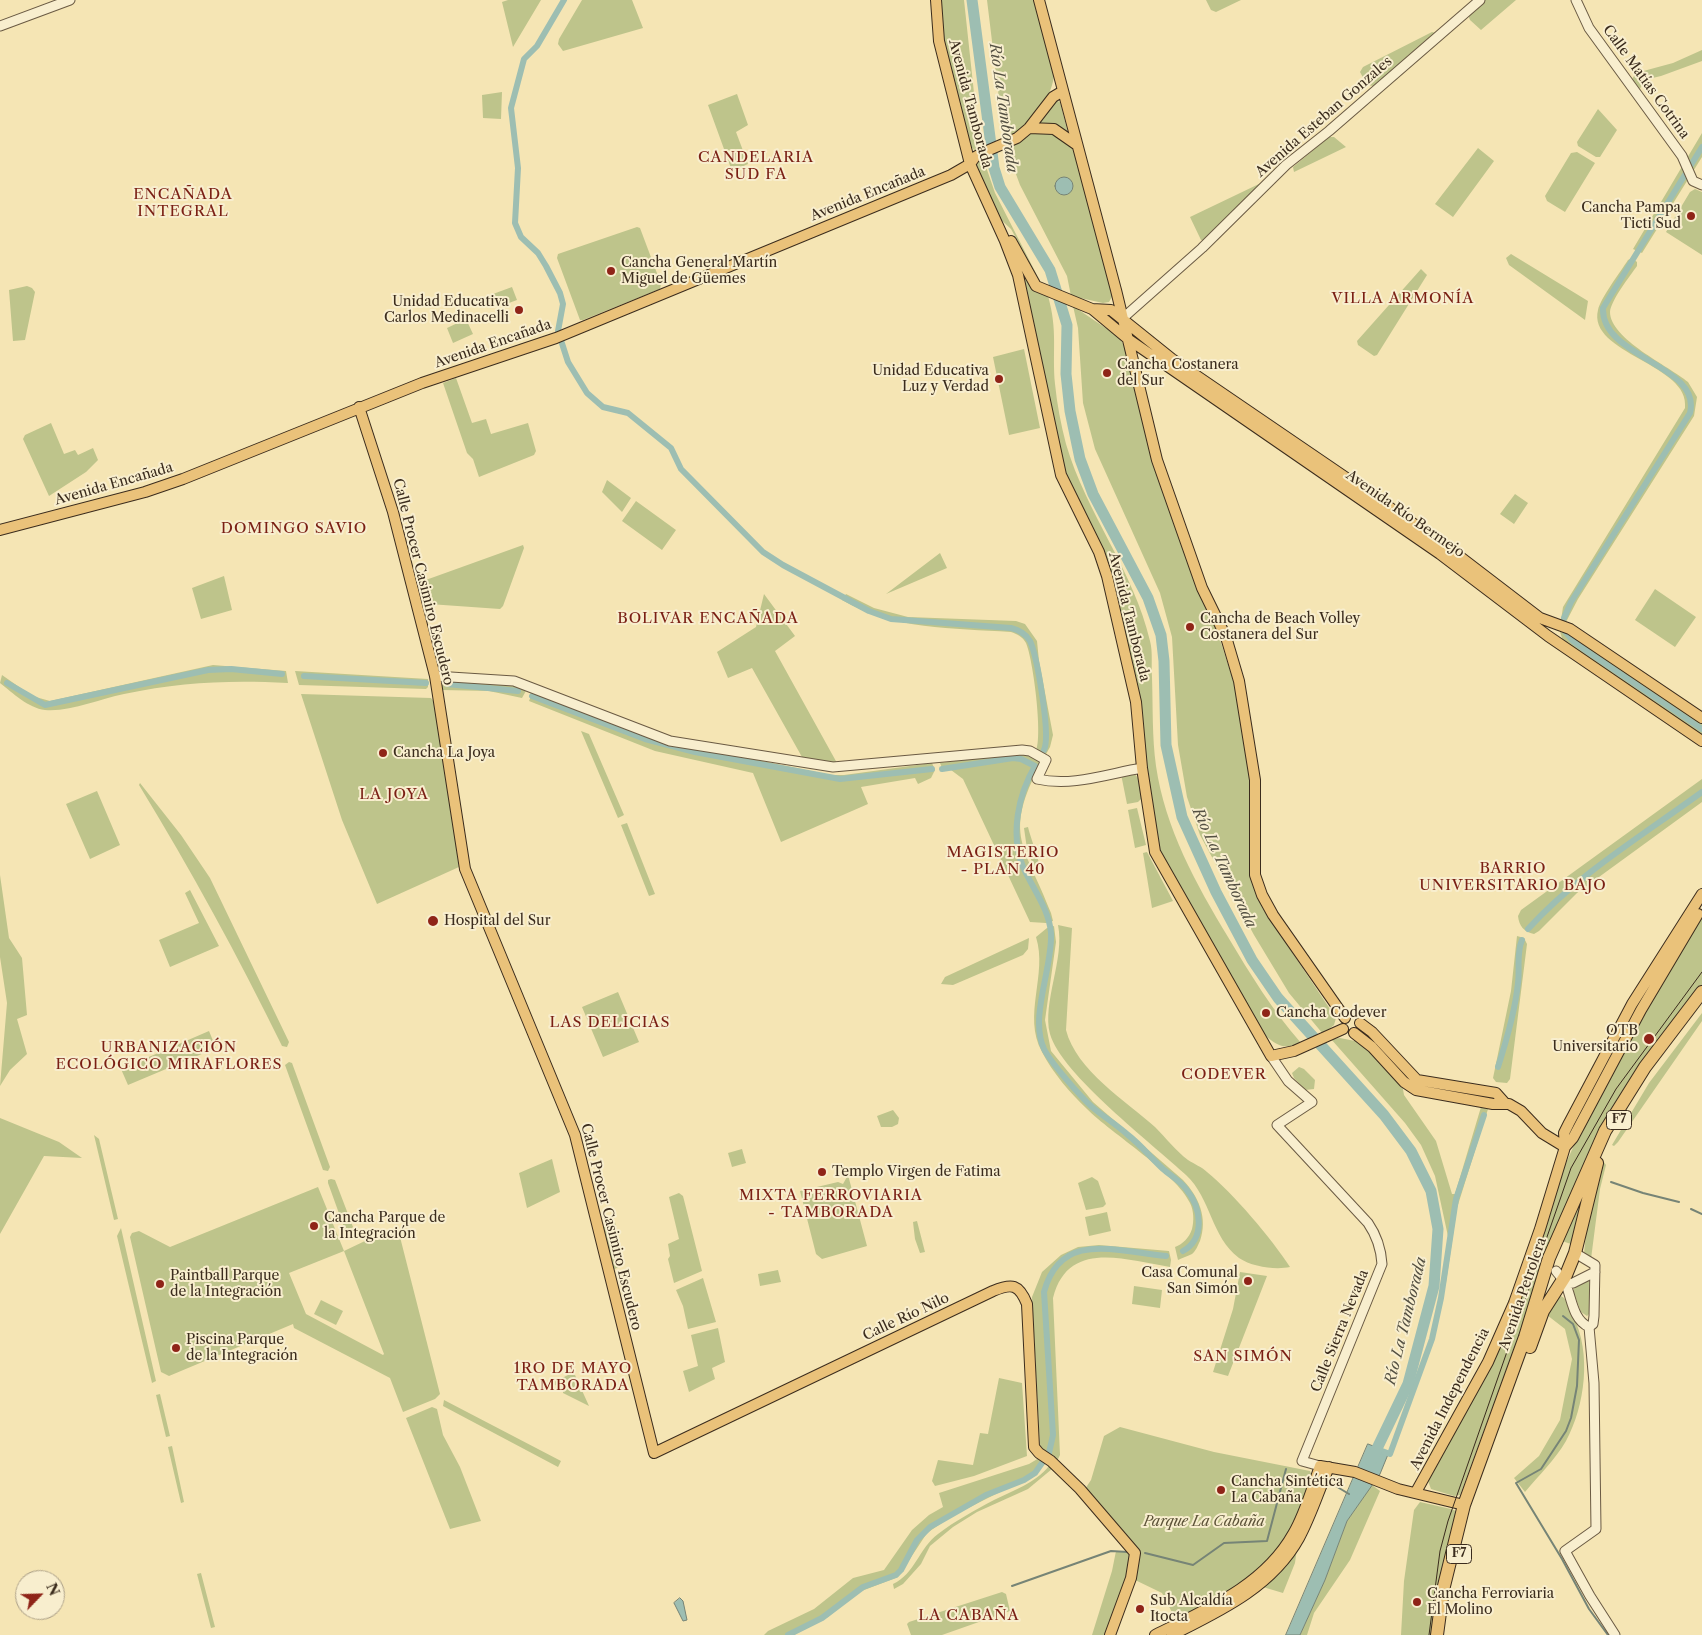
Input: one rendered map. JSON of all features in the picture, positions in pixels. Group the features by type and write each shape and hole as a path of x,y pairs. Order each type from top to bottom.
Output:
{"highway":[{"name":"Avenida Petrolera","path":"1437,1635 1443,1590 1464,1505 1525,1337 1551,1254 1596,1149 1619,1107 1645,1067 1702,992"},
{"name":"Avenida Petrolera","path":"1446,1635 1461,1546 1483,1475 1540,1319 1575,1252 1592,1182 1603,1150 1641,1085 1702,1005"},
{"path":"1563,1276 1550,1265 1551,1254 1562,1246 1575,1252"}],"main road":[{"name":"Avenida Tamborada","path":"936,0 939,41 970,164 1006,241 1018,275 1061,476 1099,552 1107,576 1136,702 1150,828 1160,863 1271,1056"},
{"path":"1039,0 1124,318 1157,460 1202,588 1226,637 1239,681 1255,786 1255,875 1262,895 1273,915 1345,1018"},
{"path":"1029,128 1053,97 1063,91"},
{"name":"Avenida Encañada","path":"0,530 176,481 422,383 556,338 951,175 970,164 975,157 1006,144 1029,128"},
{"path":"1029,128 1054,129 1077,145"},
{"name":"Avenida Río Bermejo","path":"1006,241 1012,242 1036,286 1092,309 1128,339 1440,554 1548,636 1702,741"},
{"name":"Avenida Río Bermejo","path":"1092,309 1111,310 1124,318 1148,341 1172,359 1446,546 1540,618 1576,633 1702,718"},
{"name":"Calle Procer Casimiro Escudero","path":"359,407 393,512 435,676 465,868 575,1135 654,1453"},
{"name":"Avenida Independencia","path":"1416,1492 1488,1362 1514,1303 1540,1229 1565,1147 1564,1134 1569,1123 1628,1010 1702,894"},
{"name":"Avenida Independencia","path":"1565,1147 1573,1138 1641,1010 1702,907"},
{"path":"1504,1102 1493,1104 1416,1090 1404,1082 1372,1047 1354,1033 1348,1033 1343,1029 1342,1023 1345,1018 1352,1015 1372,1032 1416,1080 1496,1094 1504,1102 1516,1107 1542,1133 1565,1147"},
{"path":"1354,1033 1359,1029 1360,1023"},
{"path":"1271,1056 1301,1048 1343,1029"},
{"name":"Calle Río Nilo","path":"654,1453 1006,1285 1018,1288 1023,1293 1027,1304 1034,1447 1080,1489 1135,1553 1131,1578 1110,1635"},
{"path":"1172,1635 1238,1601 1299,1538 1325,1467 1355,1472 1398,1488 1464,1505"},
{"path":"1155,1635 1231,1595 1280,1558"}],"street":[{"path":"0,26 70,0"},
{"name":"Avenida Esteban Gonzales","path":"1124,318 1202,248 1286,165 1329,131 1480,0"},
{"name":"Calle Matías Cotrina","path":"1576,0 1589,28 1668,134 1685,162 1692,178 1702,185"},
{"path":"435,676 514,681 670,741 833,767 844,768 1022,750 1030,751 1046,760 1037,779 1067,783 1142,768"},
{"name":"Calle Sierra Nevada","path":"1271,1056 1288,1081 1312,1102 1277,1125 1368,1223 1375,1233 1382,1255 1382,1264 1302,1461 1325,1467"},
{"path":"1575,1252 1595,1269"},
{"path":"1563,1276 1573,1283 1595,1269"},
{"path":"1589,1327 1594,1324 1595,1269"},
{"path":"1563,1276 1578,1318 1589,1327"},
{"path":"1589,1327 1594,1383 1596,1529 1566,1551 1590,1596 1615,1635"}],"green space":[{"path":"508,0 541,0 513,47 502,2"},
{"path":"582,0 632,0 643,28 563,51 558,44 559,39"},
{"path":"939,0 964,0 980,149 974,150 969,144 942,40"},
{"path":"987,0 1034,0 1054,76 1048,96 1036,114 1013,135 1004,140"},
{"path":"1206,0 1241,0 1216,12 1211,10"},
{"path":"1484,0 1516,0 1481,30 1470,20 1468,15"},
{"path":"1432,32 1436,33 1376,84 1373,86 1367,85 1360,72 1363,67"},
{"path":"1702,50 1702,61 1644,80 1640,89 1632,79 1636,73 1673,63"},
{"path":"502,92 501,119 483,118 482,95"},
{"path":"737,94 748,125 736,132 748,164 732,171 708,105"},
{"path":"1055,100 1060,102 1068,133 1057,127 1037,123"},
{"path":"1598,109 1617,130 1600,157 1596,157 1578,146 1577,142"},
{"path":"1047,130 1075,151 1113,295 1109,302 1103,303 1071,296 1067,276 1020,185 1007,150 1030,133"},
{"path":"1702,133 1702,157 1642,253 1633,249"},
{"path":"1329,137 1334,137 1346,147 1294,172 1293,167"},
{"path":"1478,148 1494,161 1453,217 1435,204"},
{"path":"1577,152 1595,163 1565,212 1547,201 1545,196 1571,153"},
{"path":"983,158 995,193 1043,287 1011,229 998,217 976,167 977,162"},
{"path":"1261,183 1206,240 1201,240 1190,217"},
{"path":"1695,189 1702,192 1702,255 1666,232 1690,192"},
{"name":"Cancha General Martín Miguel de Güemes","path":"637,227 640,228 661,284 660,289 580,320 557,258 558,254"},
{"path":"1511,254 1588,301 1585,320 1509,265 1506,258"},
{"path":"1632,258 1637,262 1637,266 1621,288 1611,307 1610,312 1613,322 1630,342 1688,382 1697,397 1694,416 1578,599 1566,622 1561,620 1563,607 1685,408 1683,393 1672,380 1622,349 1608,338 1599,325 1598,310 1600,305 1628,260"},
{"path":"1421,269 1427,275 1377,355 1374,356 1358,345 1357,341"},
{"path":"1022,272 1032,286 1048,296 1054,331 1056,392 1066,444 1085,494 1122,566 1143,615 1152,654 1153,733 1156,766 1160,789 1174,833 1183,855 1216,917 1253,978 1271,1005 1301,1043 1299,1044 1281,1046 1265,1035 1157,846 1113,586 1064,471"},
{"path":"27,286 35,292 25,340 13,341 9,290"},
{"path":"512,287 517,300 498,307 493,294"},
{"path":"1073,306 1119,337 1126,349 1234,683 1250,781 1249,863 1256,894 1263,909 1336,1018 1334,1025 1323,1034 1289,993 1254,935 1200,835 1187,797 1178,745 1172,637 1160,593 1095,449 1083,403 1078,328"},
{"path":"466,319 473,334 453,343 447,328"},
{"path":"1024,349 1040,428 1009,435 993,357"},
{"path":"456,378 472,423 486,419 491,434 528,423 536,451 534,455 479,477 473,459 467,453 443,383"},
{"path":"51,423 64,454 75,450 78,455 93,448 98,460 86,472 49,496 23,439 25,435"},
{"path":"607,480 631,498 622,512 602,492"},
{"path":"1515,494 1528,503 1514,524 1500,514"},
{"path":"636,501 676,530 662,550 622,521"},
{"path":"523,545 524,548 503,606 500,609 429,604 424,601 420,585 423,581"},
{"path":"940,553 947,568 886,594"},
{"path":"224,576 232,610 201,619 192,588"},
{"path":"1655,589 1696,617 1675,647 1635,620"},
{"path":"764,594 795,636 775,651 837,763 802,757 752,668 728,678 717,652 756,627"},
{"path":"846,594 874,608 908,617 1016,621 1025,624 1037,641 1053,735 1045,756 1036,751 1038,742 1038,714 1034,680 1029,652 1022,637 1011,632 924,626 882,617 842,600"},
{"path":"1560,632 1571,635 1702,722 1702,738 1563,641"},
{"path":"213,665 286,671 288,683 225,682 186,684 124,694 65,709 45,710 39,709 21,699 0,683 2,675 32,696 50,701"},
{"path":"295,671 428,679 428,687 426,689 299,685"},
{"path":"441,681 503,683 527,689 522,698 489,691 442,690"},
{"path":"533,691 641,736 830,775 844,775 932,763 935,770 931,778 918,784 915,778 861,787 868,804 781,842 753,773 655,751 529,701"},
{"path":"301,694 431,698 435,703 459,867 377,904 342,820"},
{"path":"581,731 589,734 624,815 618,818"},
{"path":"1020,753 1030,755 1041,763 1022,808 1020,825 1026,855 1051,913 1053,921 1046,923 1030,922 963,779 951,770 943,770 940,763"},
{"path":"1133,772 1138,778 1142,798 1138,802 1127,804 1121,774"},
{"path":"1702,779 1702,802 1577,893 1539,931 1534,934 1527,932 1523,928 1518,916 1521,910"},
{"path":"140,783 181,835 210,878 289,1042 287,1047 282,1046 214,914 139,785"},
{"path":"97,791 120,845 90,859 66,804"},
{"path":"1137,808 1146,845 1135,848 1128,810"},
{"path":"627,823 655,894 649,896 621,825"},
{"path":"1028,827 1040,866 1034,867 1027,849 1024,828"},
{"path":"1147,852 1173,901 1152,908 1143,853"},
{"path":"0,875 9,938 22,958 27,1015 17,1019 27,1054 10,1070 0,1086 7,1003 0,957"},
{"path":"190,890 219,946 170,967 159,940 199,923 185,893"},
{"path":"1702,914 1702,988 1622,1093 1519,1335 1460,1495 1454,1496 1431,1489 1428,1481 1494,1358 1561,1174 1580,1132 1644,1013"},
{"path":"1058,925 1072,928 1066,1030 1080,1058 1103,1084 1155,1127 1175,1149 1217,1181 1263,1230 1290,1267 1271,1268 1257,1266 1239,1258 1222,1239 1194,1184 1089,1088 1071,1069 1058,1050 1050,1034 1048,1022 1059,952"},
{"path":"1054,926 1056,942 1045,1020 1051,1051 1093,1102 1183,1180 1194,1193 1198,1201 1203,1224 1200,1241 1193,1253 1178,1260 1175,1247 1187,1238 1193,1223 1191,1206 1183,1192 1172,1179 1098,1119 1075,1097 1051,1067 1036,1038 1034,1009 1039,951 1036,937 1047,928"},
{"path":"1517,936 1524,938 1527,944 1510,1079 1507,1083 1496,1082 1493,1078 1511,991"},
{"path":"1029,938 1028,949 1023,955 953,985 941,984 945,977"},
{"path":"618,992 639,1042 603,1057 582,1007"},
{"path":"1702,1013 1702,1021 1618,1142 1614,1146 1612,1145 1649,1083"},
{"path":"209,1031 216,1048 128,1085 121,1069"},
{"path":"1340,1038 1360,1042 1402,1084 1404,1095 1436,1141 1452,1194 1455,1194 1481,1107 1488,1109 1457,1208 1446,1283 1443,1282 1449,1241 1435,1176 1421,1145 1405,1123 1331,1039"},
{"path":"289,1062 292,1063 330,1167 328,1171 323,1170 285,1065"},
{"path":"1299,1067 1304,1069 1315,1080 1314,1089 1305,1090 1294,1078 1292,1073"},
{"path":"893,1110 899,1118 898,1124 892,1127 881,1127 877,1116"},
{"path":"0,1118 59,1142 82,1158 44,1156 0,1234"},
{"path":"94,1135 99,1139 118,1219 114,1220"},
{"path":"742,1149 746,1163 732,1167 728,1153"},
{"path":"552,1159 560,1192 527,1208 519,1173"},
{"path":"1603,1161 1606,1165 1600,1189 1591,1259 1584,1253 1588,1215"},
{"path":"1591,1167 1571,1244 1562,1241"},
{"path":"848,1175 867,1246 822,1259 816,1254 800,1191 838,1182 843,1184"},
{"path":"1092,1177 1098,1181 1106,1204 1103,1207 1086,1210 1078,1183"},
{"path":"328,1180 335,1180 353,1227 350,1230 345,1230 328,1183"},
{"path":"318,1187 344,1251 388,1230 392,1229 399,1233 440,1394 435,1399 403,1412 390,1378 294,1328 293,1324 169,1376 161,1372 130,1237 132,1233 139,1231 170,1247","holes":["344,1251 384,1354 306,1314 289,1273"]},
{"path":"679,1193 683,1196 702,1271 674,1283 668,1259 670,1256 668,1244 679,1239 669,1197"},
{"path":"1107,1212 1111,1231 1089,1236 1085,1217"},
{"path":"917,1221 925,1252 920,1253 915,1239 913,1222"},
{"path":"615,1222 624,1265 612,1270 602,1228"},
{"path":"121,1228 156,1381 152,1383 117,1236"},
{"path":"1099,1245 1169,1251 1170,1267 1117,1258 1100,1258 1085,1260 1071,1267 1060,1279 1053,1298 1060,1455 1057,1461 1040,1448 1032,1297 1042,1272 1061,1255 1078,1247"},
{"path":"778,1270 781,1282 760,1286 758,1274"},
{"path":"1240,1272 1267,1276 1228,1376 1213,1372 1233,1309"},
{"path":"703,1278 716,1322 688,1329 683,1306 676,1290"},
{"path":"1589,1279 1590,1313 1587,1316 1581,1312 1573,1291 1576,1285"},
{"path":"1134,1286 1162,1290 1160,1308 1132,1304"},
{"path":"1559,1296 1568,1303 1583,1346 1584,1379 1582,1396 1573,1427 1562,1448 1525,1492 1514,1478 1539,1456 1560,1420 1572,1359 1565,1329 1547,1315"},
{"path":"321,1300 343,1311 336,1325 314,1314"},
{"path":"718,1328 725,1362 712,1368 715,1379 689,1392 683,1371 698,1366 691,1335"},
{"path":"570,1374 575,1375 589,1406 563,1393 563,1390 552,1383"},
{"path":"999,1378 1022,1383 1027,1456 974,1476 935,1486 932,1481 938,1460 973,1465 980,1433 988,1434"},
{"path":"160,1394 170,1436 166,1437 156,1395"},
{"path":"444,1400 561,1461 558,1467 443,1406"},
{"path":"432,1407 437,1409 443,1435 460,1467 481,1521 450,1529 406,1418"},
{"name":"Parque La Cabaña","path":"1120,1427 1214,1452 1310,1471 1312,1476 1296,1522 1277,1551 1238,1586 1176,1620 1162,1593 1133,1579 1139,1550 1085,1489 1091,1480 1104,1436"},
{"path":"172,1446 184,1502 181,1503 168,1447"},
{"path":"1039,1458 1047,1462 1032,1476 952,1516 927,1533 898,1577 859,1592 828,1617 794,1635 764,1635 768,1631 814,1609 853,1578 884,1570 912,1530 929,1515 943,1507 939,1493 1029,1464"},
{"path":"1049,1466 1052,1469 1028,1489 977,1512 953,1527 930,1546 921,1564 903,1584 894,1589 893,1584 907,1574 926,1546 938,1534 972,1512 1037,1478"},
{"path":"1372,1485 1380,1491 1350,1560 1314,1613 1307,1635 1300,1635 1325,1580 1347,1521"},
{"path":"1420,1502 1451,1509 1456,1511 1456,1515 1434,1635 1401,1635 1404,1581 1414,1510"},
{"path":"1297,1548 1295,1563 1283,1593 1263,1587"},
{"path":"1116,1551 1131,1552 1132,1564 1106,1635 1092,1635 1112,1571"},
{"path":"201,1573 215,1627 211,1628 197,1574"},
{"path":"1002,1592 1006,1594 1010,1611 942,1635 911,1635 907,1624 909,1622"}],"water":[{"path":"1064,177 1070,180 1073,186 1070,192 1064,195 1058,192 1055,186 1058,180"},
{"path":"1368,1444 1389,1452 1380,1474 1347,1521 1325,1580 1300,1635 1286,1635"},
{"path":"680,1598 683,1601 687,1620 683,1621 674,1603"}],"waterway":[{"path":"564,0 537,46 524,59 511,108 518,168 515,223 521,237 538,253 560,293 563,304 558,331 568,362 587,393 603,407 628,413 671,448 681,469 763,552 783,565 869,611 891,619 1011,628 1024,634 1030,641 1033,649 1039,678 1046,729 1044,750"},
{"name":"Río La Tamborada","path":"972,0 994,168 1000,187 1050,270 1067,325 1066,374 1070,411 1080,459 1093,494 1148,598 1161,635 1164,661 1166,745 1182,817 1216,892 1252,960 1278,998 1384,1115 1411,1151 1431,1191 1438,1229 1434,1286 1408,1384 1371,1461"},
{"path":"1564,618 1571,602 1690,413 1690,397 1681,383 1617,339 1607,325 1603,308 1702,147"},
{"path":"1564,630 1573,641 1588,652 1702,729"},
{"path":"7,683 45,705 208,670 231,669 282,674"},
{"path":"304,676 426,683"},
{"path":"447,684 518,691"},
{"path":"532,696 645,739 695,752 840,779 932,769"},
{"path":"942,769 1013,758 1021,759 1035,766 1020,802 1017,842 1023,867 1044,907 1050,924 1051,946 1040,1007 1040,1036 1048,1055 1080,1095 1181,1183 1191,1196 1198,1213 1198,1230 1195,1238 1183,1251"},
{"path":"1528,929 1547,909 1589,873 1702,792"},
{"path":"1498,1067 1515,1004 1519,951 1522,940"},
{"path":"1382,1451 1390,1454 1432,1339 1441,1298 1456,1199 1484,1115"},
{"path":"1611,1182 1643,1193 1679,1202"},
{"path":"1691,1209 1702,1214"},
{"path":"788,1635 822,1618 863,1587 896,1575 901,1570 917,1540 930,1527 986,1495 1024,1480 1035,1473 1049,1453 1053,1435 1044,1292 1052,1272 1063,1259 1077,1252 1093,1249 1111,1249 1166,1256"},
{"path":"1563,1316 1573,1324 1579,1340 1577,1386 1571,1418 1566,1431 1541,1469 1516,1483 1562,1559 1589,1609 1608,1635"},
{"path":"1145,1553 1193,1565 1224,1543 1267,1541 1286,1469"},
{"path":"1334,1485 1349,1494"},
{"path":"1012,1586 1111,1551 1128,1552"}],"tram line":[{"path":"1429,1635 1440,1551 1448,1521 1571,1168 1616,1089 1702,972"}],"place":[{"name":"Cancha Pampa Ticti Sud","path":"1691,216"},
{"name":"Cancha General Martín Miguel de Güemes","path":"611,271"},
{"name":"Unidad Educativa Carlos Medinacelli","path":"519,310"},
{"name":"Cancha Costanera del Sur","path":"1107,373"},
{"name":"Unidad Educativa Luz y Verdad","path":"999,379"},
{"name":"Cancha de Beach Volley Costanera del Sur","path":"1190,627"},
{"name":"Cancha La Joya","path":"383,753"},
{"name":"Hospital del Sur","path":"433,921"},
{"name":"Cancha Codever","path":"1266,1013"},
{"name":"OTB Universitario","path":"1649,1039"},
{"name":"Templo Virgen de Fatima","path":"822,1172"},
{"name":"Cancha Parque de la Integración","path":"314,1226"},
{"name":"Casa Comunal San Simón","path":"1248,1281"},
{"name":"Paintball Parque de la Integración","path":"160,1284"},
{"name":"Piscina Parque de la Integración","path":"176,1348"},
{"name":"Cancha Sintética La Cabaña","path":"1221,1490"},
{"name":"Cancha Ferroviaria El Molino","path":"1417,1602"},
{"name":"Sub Alcaldía Itocta","path":"1140,1609"}],"district":[{"name":"CANDELARIA SUD FA","path":"756,166"},
{"name":"ENCAÑADA INTEGRAL","path":"183,204"},
{"name":"VILLA ARMONÍA","path":"1403,299"},
{"name":"DOMINGO SAVIO","path":"294,529"},
{"name":"BOLIVAR ENCAÑADA","path":"708,619"},
{"name":"LA JOYA","path":"394,795"},
{"name":"MAGISTERIO - PLAN 40","path":"1003,862"},
{"name":"BARRIO UNIVERSITARIO BAJO","path":"1513,878"},
{"name":"LAS DELICIAS","path":"610,1023"},
{"name":"URBANIZACIÓN ECOLÓGICO MIRAFLORES","path":"169,1056"},
{"name":"CODEVER","path":"1224,1075"},
{"name":"MIXTA FERROVIARIA - TAMBORADA","path":"831,1204"},
{"name":"SAN SIMÓN","path":"1243,1357"},
{"name":"1RO DE MAYO TAMBORADA","path":"573,1378"},
{"name":"LA CABAÑA","path":"969,1616"}]}
